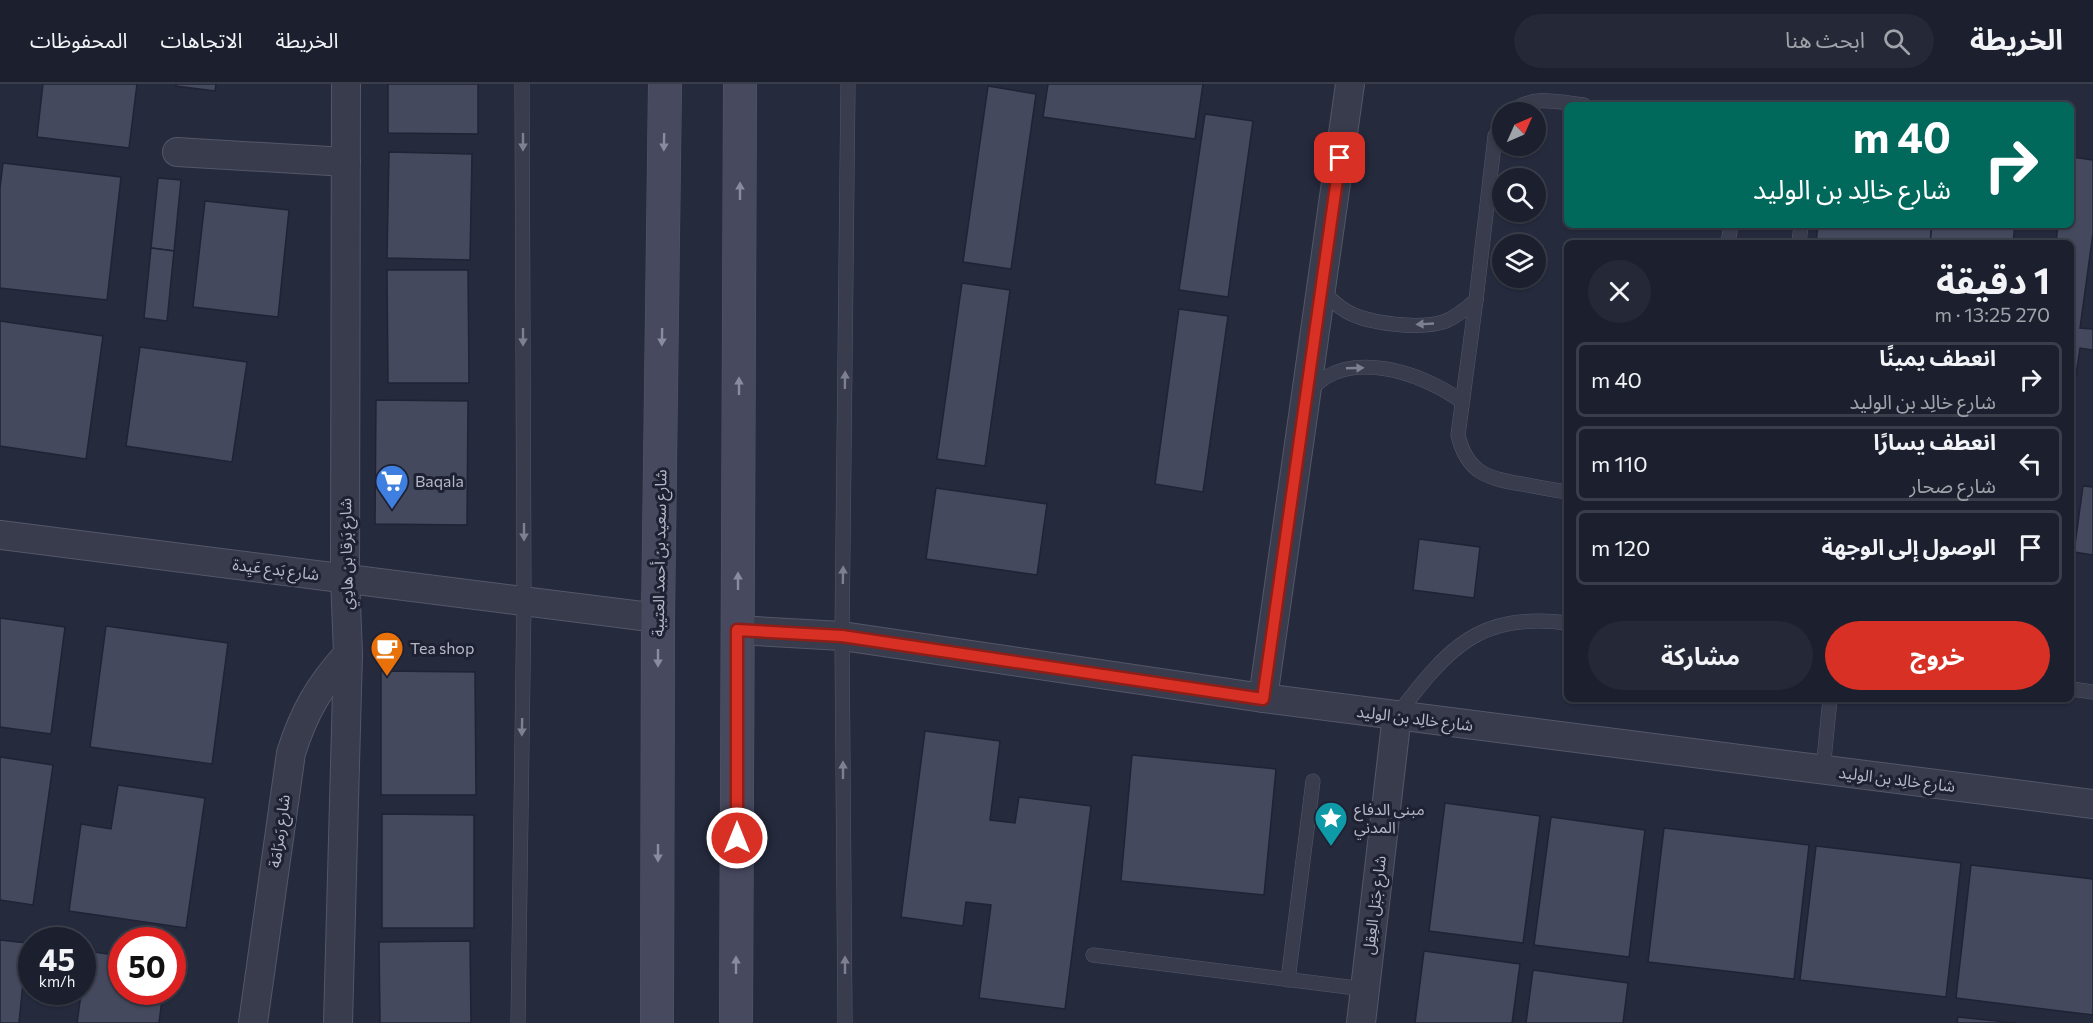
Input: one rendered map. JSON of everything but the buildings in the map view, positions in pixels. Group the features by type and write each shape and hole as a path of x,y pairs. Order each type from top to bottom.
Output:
{"main road":[{"name":"شارع سعيد بن أحمد العتيبة","path":"657,1023 658,618 665,84"},
{"path":"736,1023 740,84"}],"street":[{"name":"شارع بَرقا بن هادِي","path":"338,1023 348,654 345,577 346,84"},
{"path":"1263,699 1350,84"},
{"path":"177,152 346,162"},
{"name":"شارع بَدع عَيِدة","path":"0,535 658,618"},
{"name":"شارع خالِد بن الوليد","path":"737,630 842,636 1263,699 2093,804"},
{"name":"شارع رَمرَامَة","path":"253,1023 291,753 300,725 312,700 328,675 348,654"},
{"name":"شارع جَبَل العِقِل","path":"1361,1023 1397,715"}],"lane":[{"path":"518,1023 524,600 522,84"},
{"path":"845,1023 842,636 848,84"},
{"path":"1531,102 1536,100 1564,103"},
{"path":"1493,156 1458,435 1461,449 1468,461 1479,472 1491,478 1564,491"},
{"path":"1322,290 1340,307 1362,318 1427,325 1445,321 1462,313 1476,300"},
{"path":"1307,395 1318,381 1334,372 1351,367 1401,372 1417,376 1461,400"},
{"path":"1397,715 1432,670 1452,649 1476,634 1503,624 1532,620 1564,623"},
{"path":"2074,689 2093,692"},
{"path":"1823,770 1830,702"},
{"path":"1288,980 1312,781"},
{"path":"1093,954 1364,989"}],"place":[{"name":"Baqala","path":"392,510"},
{"name":"Tea shop","path":"387,677"},
{"name":"مبنى الدفاع المدني","path":"1331,847"}],"route":[{"path":"737,838 737,630 842,636 1263,699 1340,158"}]}
